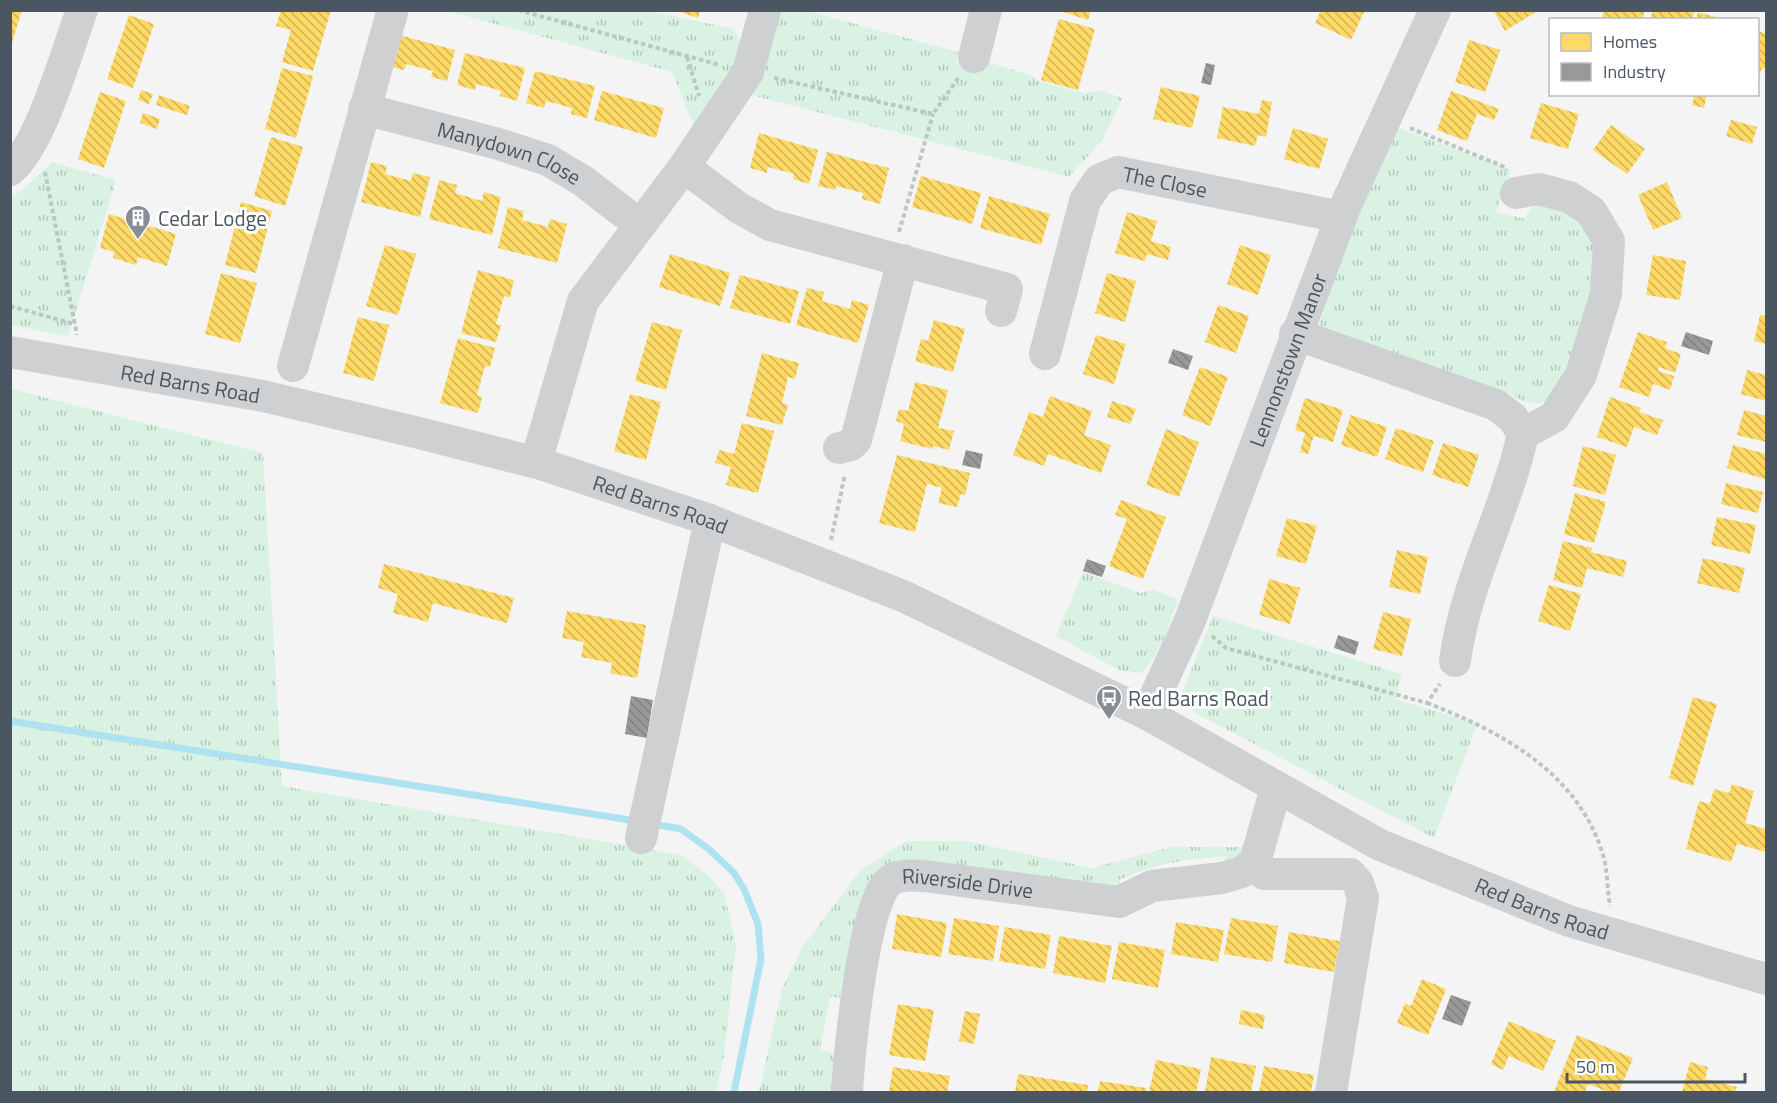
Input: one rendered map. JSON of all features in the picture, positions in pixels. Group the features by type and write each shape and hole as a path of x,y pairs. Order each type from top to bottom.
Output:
{"street":[{"path":"20,158 36,136 82,10"},
{"path":"536,462 583,301 684,167 748,72 765,10"},
{"path":"974,57 986,10"},
{"name":"Lennonstown Manor","path":"1147,714 1193,612 1260,436 1295,334 1341,217 1402,128 1435,10"},
{"path":"293,366 392,13"},
{"name":"Manydown Close","path":"364,109 495,143 548,160 583,181 640,225"},
{"path":"684,167 739,208 770,225 1007,289 1001,310"},
{"name":"The Close","path":"1044,354 1085,201 1099,180 1118,172 1341,217"},
{"path":"1516,193 1539,189 1569,197 1592,211 1609,241 1606,294 1581,375 1554,417 1523,434"},
{"path":"845,446 856,440 897,259"},
{"path":"1295,334 1496,405 1513,418 1523,434 1516,467 1490,538 1458,640 1455,661"},
{"name":"Red Barns Road","path":"10,352 263,396 536,462 710,520 903,596 1147,714 1380,845 1569,921 1767,979"},
{"path":"641,838 710,520"},
{"path":"1276,788 1256,862 1264,874 1336,872 1350,874 1361,891 1362,915 1354,944 1331,1092"},
{"name":"Riverside Drive","path":"847,1092 868,934 880,891 890,880 903,876 932,877 1119,902 1152,886 1222,879 1242,872 1256,862"}],"path":[{"path":"897,259 933,114"},
{"path":"1402,128 1505,167 1516,193"},
{"path":"20,158 45,168 78,339"},
{"path":"10,306 75,324"},
{"path":"827,565 845,446"},
{"path":"1210,635 1226,648 1427,703 1474,722 1506,739 1538,761 1563,785 1589,823 1603,853 1611,912 1619,935"},
{"path":"1427,703 1455,661"}],"green space":[{"path":"804,10 958,52 956,64 979,68 982,60 1033,76 1038,81 1085,93 1103,91 1122,98 1103,139 1069,177 751,95 777,11"},
{"path":"448,11 649,11 734,29 743,46 733,77 695,128 672,72"},
{"path":"1399,128 1511,170 1496,212 1525,219 1530,209 1541,203 1560,204 1589,224 1599,259 1575,353 1560,383 1549,398 1538,404 1523,401 1510,394 1317,331 1324,312 1317,309 1338,254"},
{"path":"52,162 116,180 68,337 11,325 11,197 22,190"},
{"path":"11,389 263,453 282,786 681,855 709,876 724,893 736,945 724,1056 716,1092 11,1092"},
{"path":"1083,572 1141,593 1153,590 1178,599 1160,647 1142,673 1119,670 1056,636"},
{"path":"1213,616 1402,674 1396,699 1477,724 1434,838 1195,713 1181,695"},
{"path":"906,841 966,841 1092,868 1171,847 1246,847 1229,867 1224,868 1225,856 1171,863 1119,880 1123,890 887,870 847,998 830,997 820,1049 836,1054 838,1092 759,1092 782,989 803,946 860,871"}],"building: Homes":[{"path":"10,10 22,10 11,46 10,46"},
{"path":"281,10 331,10 313,71 282,62 291,30 276,26"},
{"path":"674,10 700,10 698,18"},
{"path":"1057,10 1091,10 1088,20"},
{"path":"1321,10 1365,10 1351,40 1315,23"},
{"path":"1493,10 1539,10 1505,31"},
{"path":"1604,10 1645,10 1643,18 1602,17"},
{"path":"1653,10 1695,10 1693,18 1651,18"},
{"path":"1698,12 1719,18 1696,18"},
{"path":"129,15 154,24 133,88 107,79"},
{"path":"1059,19 1095,29 1078,90 1041,80"},
{"path":"1759,31 1766,34 1766,69 1762,68 1759,77"},
{"path":"395,34 455,50 447,81 431,77 433,71 406,64 404,70 386,66"},
{"path":"1469,40 1500,50 1485,92 1455,82"},
{"path":"465,53 525,68 517,101 500,96 501,91 488,87 476,84 475,90 457,85"},
{"path":"282,68 313,76 296,138 265,129"},
{"path":"535,71 595,86 587,118 571,114 572,108 546,101 544,108 526,103"},
{"path":"1161,87 1200,96 1192,128 1153,119"},
{"path":"141,90 153,94 149,104 138,100"},
{"path":"602,91 664,108 656,138 594,120"},
{"path":"1451,91 1499,109 1494,120 1477,114 1467,141 1437,130"},
{"path":"100,92 126,101 104,168 78,159"},
{"path":"159,95 190,106 187,115 156,105"},
{"path":"1694,96 1707,96 1704,108 1692,105"},
{"path":"1262,100 1272,102 1266,137 1258,135 1255,146 1217,138 1223,107 1259,114"},
{"path":"1541,103 1579,114 1568,149 1530,138"},
{"path":"143,113 160,119 157,129 140,123"},
{"path":"1731,120 1757,127 1752,144 1726,136"},
{"path":"1611,125 1645,149 1627,174 1593,150"},
{"path":"1293,128 1328,139 1319,169 1284,159"},
{"path":"759,133 818,150 809,184 793,179 794,174 768,167 767,173 750,168"},
{"path":"271,137 303,147 285,206 254,196"},
{"path":"827,152 889,168 880,204 862,199 863,193 836,186 835,190 818,186"},
{"path":"371,162 387,166 385,174 411,181 413,173 430,177 420,217 361,202"},
{"path":"921,176 981,193 972,224 912,207"},
{"path":"439,180 457,185 455,193 482,201 484,192 501,197 492,235 429,219"},
{"path":"1667,182 1682,218 1653,230 1638,195"},
{"path":"989,196 1050,214 1041,245 980,228"},
{"path":"241,202 272,211 256,273 225,265"},
{"path":"508,207 524,211 522,220 548,227 550,219 567,224 557,263 498,248"},
{"path":"1127,212 1157,221 1151,241 1171,247 1168,260 1147,254 1145,261 1115,253"},
{"name":"Cedar Lodge","path":"109,214 176,234 167,266 138,257 136,265 113,258 114,252 100,248"},
{"path":"385,245 416,254 398,315 366,306"},
{"path":"1240,245 1271,255 1258,295 1227,284"},
{"path":"670,254 730,273 720,306 659,287"},
{"path":"1653,255 1686,261 1680,300 1646,295"},
{"path":"478,270 514,280 510,298 504,296 496,324 501,325 496,342 461,333"},
{"path":"221,273 257,283 240,343 205,334"},
{"path":"1107,273 1136,281 1125,322 1095,313"},
{"path":"740,275 799,291 790,324 730,308"},
{"path":"807,288 824,292 822,301 850,309 852,300 869,305 858,343 796,325"},
{"path":"1218,305 1249,316 1236,353 1205,342"},
{"path":"1760,315 1766,316 1766,344 1754,341"},
{"path":"358,317 389,325 374,381 343,373"},
{"path":"934,320 965,329 953,372 915,361 921,339 928,341"},
{"path":"652,322 682,330 666,390 635,381"},
{"path":"1638,332 1667,342 1665,348 1681,354 1675,373 1659,367 1658,371 1674,376 1670,390 1653,384 1649,397 1619,387"},
{"path":"1096,335 1126,344 1114,384 1083,374"},
{"path":"458,338 495,348 490,367 485,366 477,395 482,397 478,413 440,403"},
{"path":"762,353 799,363 795,379 788,377 782,403 788,405 782,425 746,416"},
{"path":"1200,367 1228,377 1210,426 1182,415"},
{"path":"1747,370 1766,375 1766,401 1741,394"},
{"path":"915,382 948,390 938,428 954,431 949,450 933,446 932,449 900,441 904,424 896,421 899,409 908,411"},
{"path":"630,394 661,402 646,460 614,451"},
{"path":"1050,396 1092,411 1084,435 1111,445 1101,473 1048,454 1044,466 1013,455 1029,412 1043,417"},
{"path":"1610,397 1641,408 1639,412 1663,420 1657,435 1634,427 1627,447 1597,437"},
{"path":"1305,398 1343,410 1333,442 1314,436 1308,454 1300,452 1305,433 1295,430"},
{"path":"1112,401 1136,409 1130,424 1107,417"},
{"path":"1744,410 1766,416 1766,442 1737,435"},
{"path":"1351,415 1387,427 1377,457 1341,445"},
{"path":"742,423 774,431 758,493 726,485 731,467 715,463 719,450 734,454"},
{"path":"1396,428 1434,441 1423,472 1385,459"},
{"path":"1166,429 1199,442 1179,497 1146,485"},
{"path":"1443,443 1479,455 1468,487 1432,475"},
{"path":"1733,445 1766,454 1765,479 1727,468"},
{"path":"1583,446 1616,455 1605,495 1573,486"},
{"path":"897,455 970,473 965,495 961,494 957,507 938,503 942,488 927,484 915,532 879,523"},
{"path":"1726,483 1763,492 1758,513 1721,504"},
{"path":"1575,493 1606,502 1594,543 1564,534"},
{"path":"1121,500 1166,517 1143,579 1109,566 1127,519 1115,515"},
{"path":"1717,517 1756,525 1750,554 1711,545"},
{"path":"1287,518 1317,526 1306,564 1276,556"},
{"path":"1563,541 1592,548 1591,552 1627,561 1623,577 1587,568 1582,588 1553,580"},
{"path":"1397,550 1428,557 1420,594 1389,587"},
{"path":"1703,558 1745,568 1739,593 1697,583"},
{"path":"384,564 514,598 507,623 433,603 428,622 393,613 398,594 378,588"},
{"path":"1269,579 1300,588 1290,624 1259,615"},
{"path":"1549,585 1581,594 1570,631 1538,621"},
{"path":"567,611 646,625 637,678 610,673 612,663 581,657 584,642 562,638"},
{"path":"1383,612 1411,619 1402,656 1373,649"},
{"path":"1693,697 1717,704 1693,786 1669,778"},
{"path":"1732,784 1754,791 1745,823 1766,829 1766,852 1737,844 1731,862 1686,849 1699,801 1710,804 1714,789 1729,793"},
{"path":"897,914 947,923 941,957 892,949"},
{"path":"954,918 999,926 993,961 948,954"},
{"path":"1231,918 1278,926 1272,962 1224,954"},
{"path":"1176,922 1224,930 1218,962 1171,954"},
{"path":"1005,927 1051,935 1045,969 999,961"},
{"path":"1289,932 1340,941 1334,972 1284,963"},
{"path":"1059,936 1112,946 1105,983 1053,973"},
{"path":"1119,942 1165,950 1158,988 1112,979"},
{"path":"1422,979 1446,989 1428,1035 1397,1023 1405,1003 1411,1006"},
{"path":"898,1004 934,1010 925,1061 889,1055"},
{"path":"1241,1010 1265,1015 1263,1029 1239,1024"},
{"path":"965,1011 980,1014 974,1044 959,1041"},
{"path":"1509,1021 1556,1041 1543,1071 1509,1056 1503,1070 1491,1064"},
{"path":"1577,1035 1633,1058 1619,1092 1608,1092 1588,1084 1585,1092 1554,1092"},
{"path":"1211,1057 1256,1066 1251,1092 1205,1092"},
{"path":"1156,1060 1201,1069 1196,1092 1149,1092"},
{"path":"1690,1062 1708,1067 1705,1079 1737,1087 1735,1092 1682,1092"},
{"path":"1264,1066 1314,1075 1311,1092 1259,1092"},
{"path":"893,1067 950,1076 947,1092 889,1092"},
{"path":"1018,1074 1088,1085 1087,1092 1015,1092"},
{"path":"1100,1081 1146,1088 1145,1092 1098,1092"}],"building: Industry":[{"path":"1206,63 1215,65 1211,85 1201,83"},
{"path":"1686,332 1713,341 1709,355 1681,346"},
{"path":"1173,349 1193,356 1188,370 1168,363"},
{"path":"966,450 983,454 980,469 962,465"},
{"path":"1087,559 1106,566 1102,577 1083,571"},
{"path":"1338,635 1359,642 1355,655 1334,648"},
{"path":"631,696 653,700 647,738 625,734"},
{"path":"1451,995 1471,1002 1462,1026 1442,1019"}],"waterway":[{"path":"10,721 636,821"},
{"path":"653,824 681,829 710,850 734,873 744,889 758,924 761,959 734,1092"}],"place":[{"name":"Cedar Lodge","path":"138,241"},
{"name":"Red Barns Road","path":"1109,721"}]}
